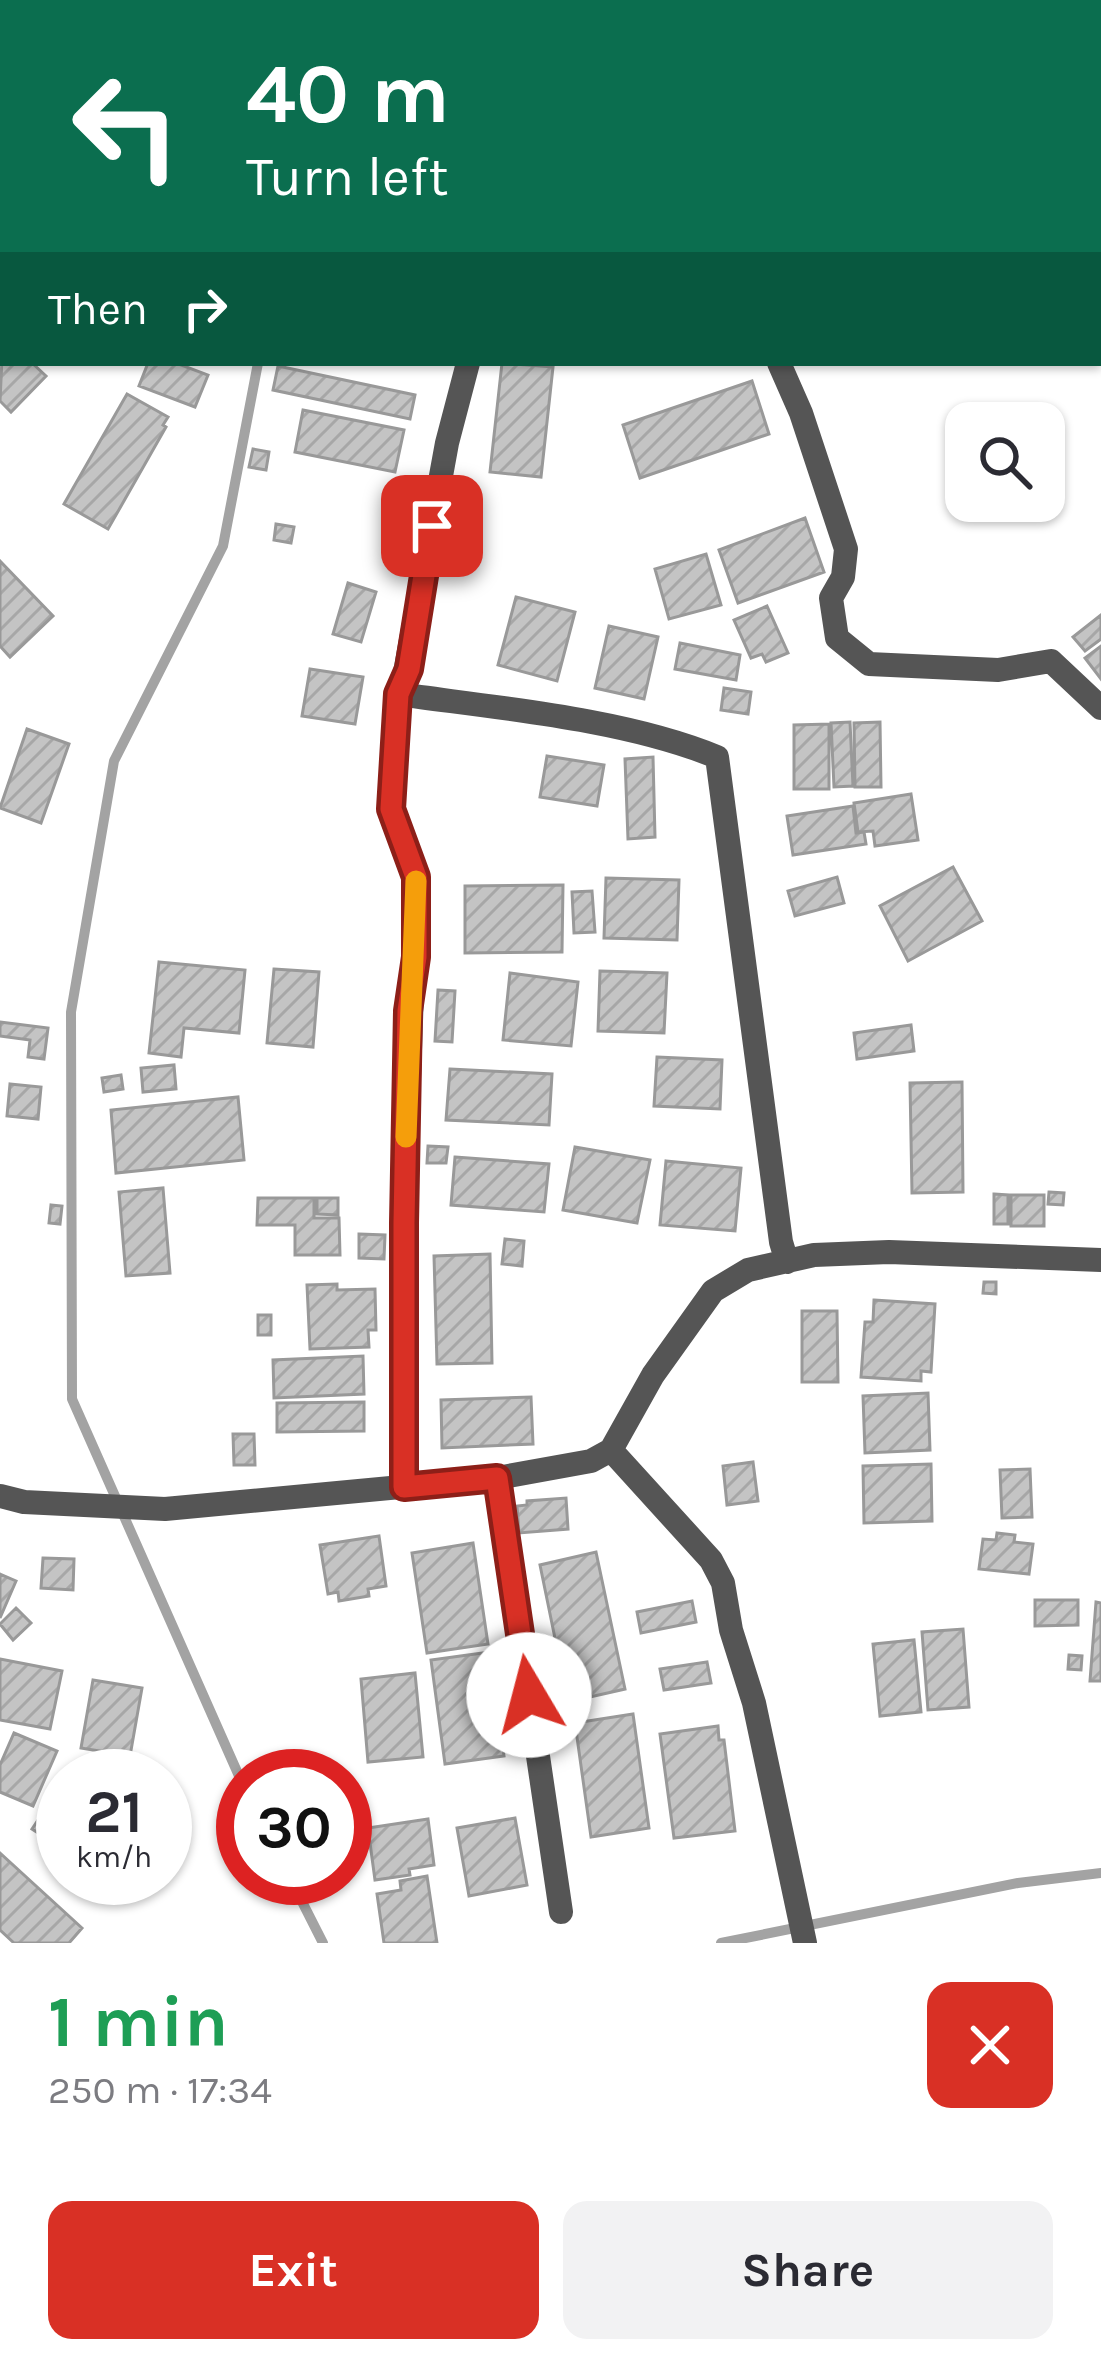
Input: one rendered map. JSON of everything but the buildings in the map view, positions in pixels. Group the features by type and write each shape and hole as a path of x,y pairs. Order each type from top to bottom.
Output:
{"street":[{"path":"404,1487 404,1199 416,877 391,809 398,694 409,669 447,443 467,366"},
{"path":"780,366 846,549 843,577 832,598 837,638 868,664 998,670 1051,662 1101,709"},
{"path":"398,694 541,714 689,745 717,757 787,1262"},
{"path":"12,1499 165,1509 497,1478 591,1461 611,1450 653,1376 713,1292 748,1270 814,1256 889,1252 1101,1260"},
{"path":"611,1450 711,1560 723,1583 731,1630 754,1702 805,1943"},
{"path":"497,1478 561,1912"}],"waterway":[{"path":"227,1749 72,1399 71,1012 114,761 223,546 257,366"},
{"path":"721,1943 1018,1883 1101,1873"},
{"path":"304,1905 323,1943"}],"slow traffic":[{"path":"406,1137 416,881"}],"route":[{"path":"432,526 393,738 391,809 416,877 416,957 408,1011 404,1487 497,1478 529,1695"}]}
